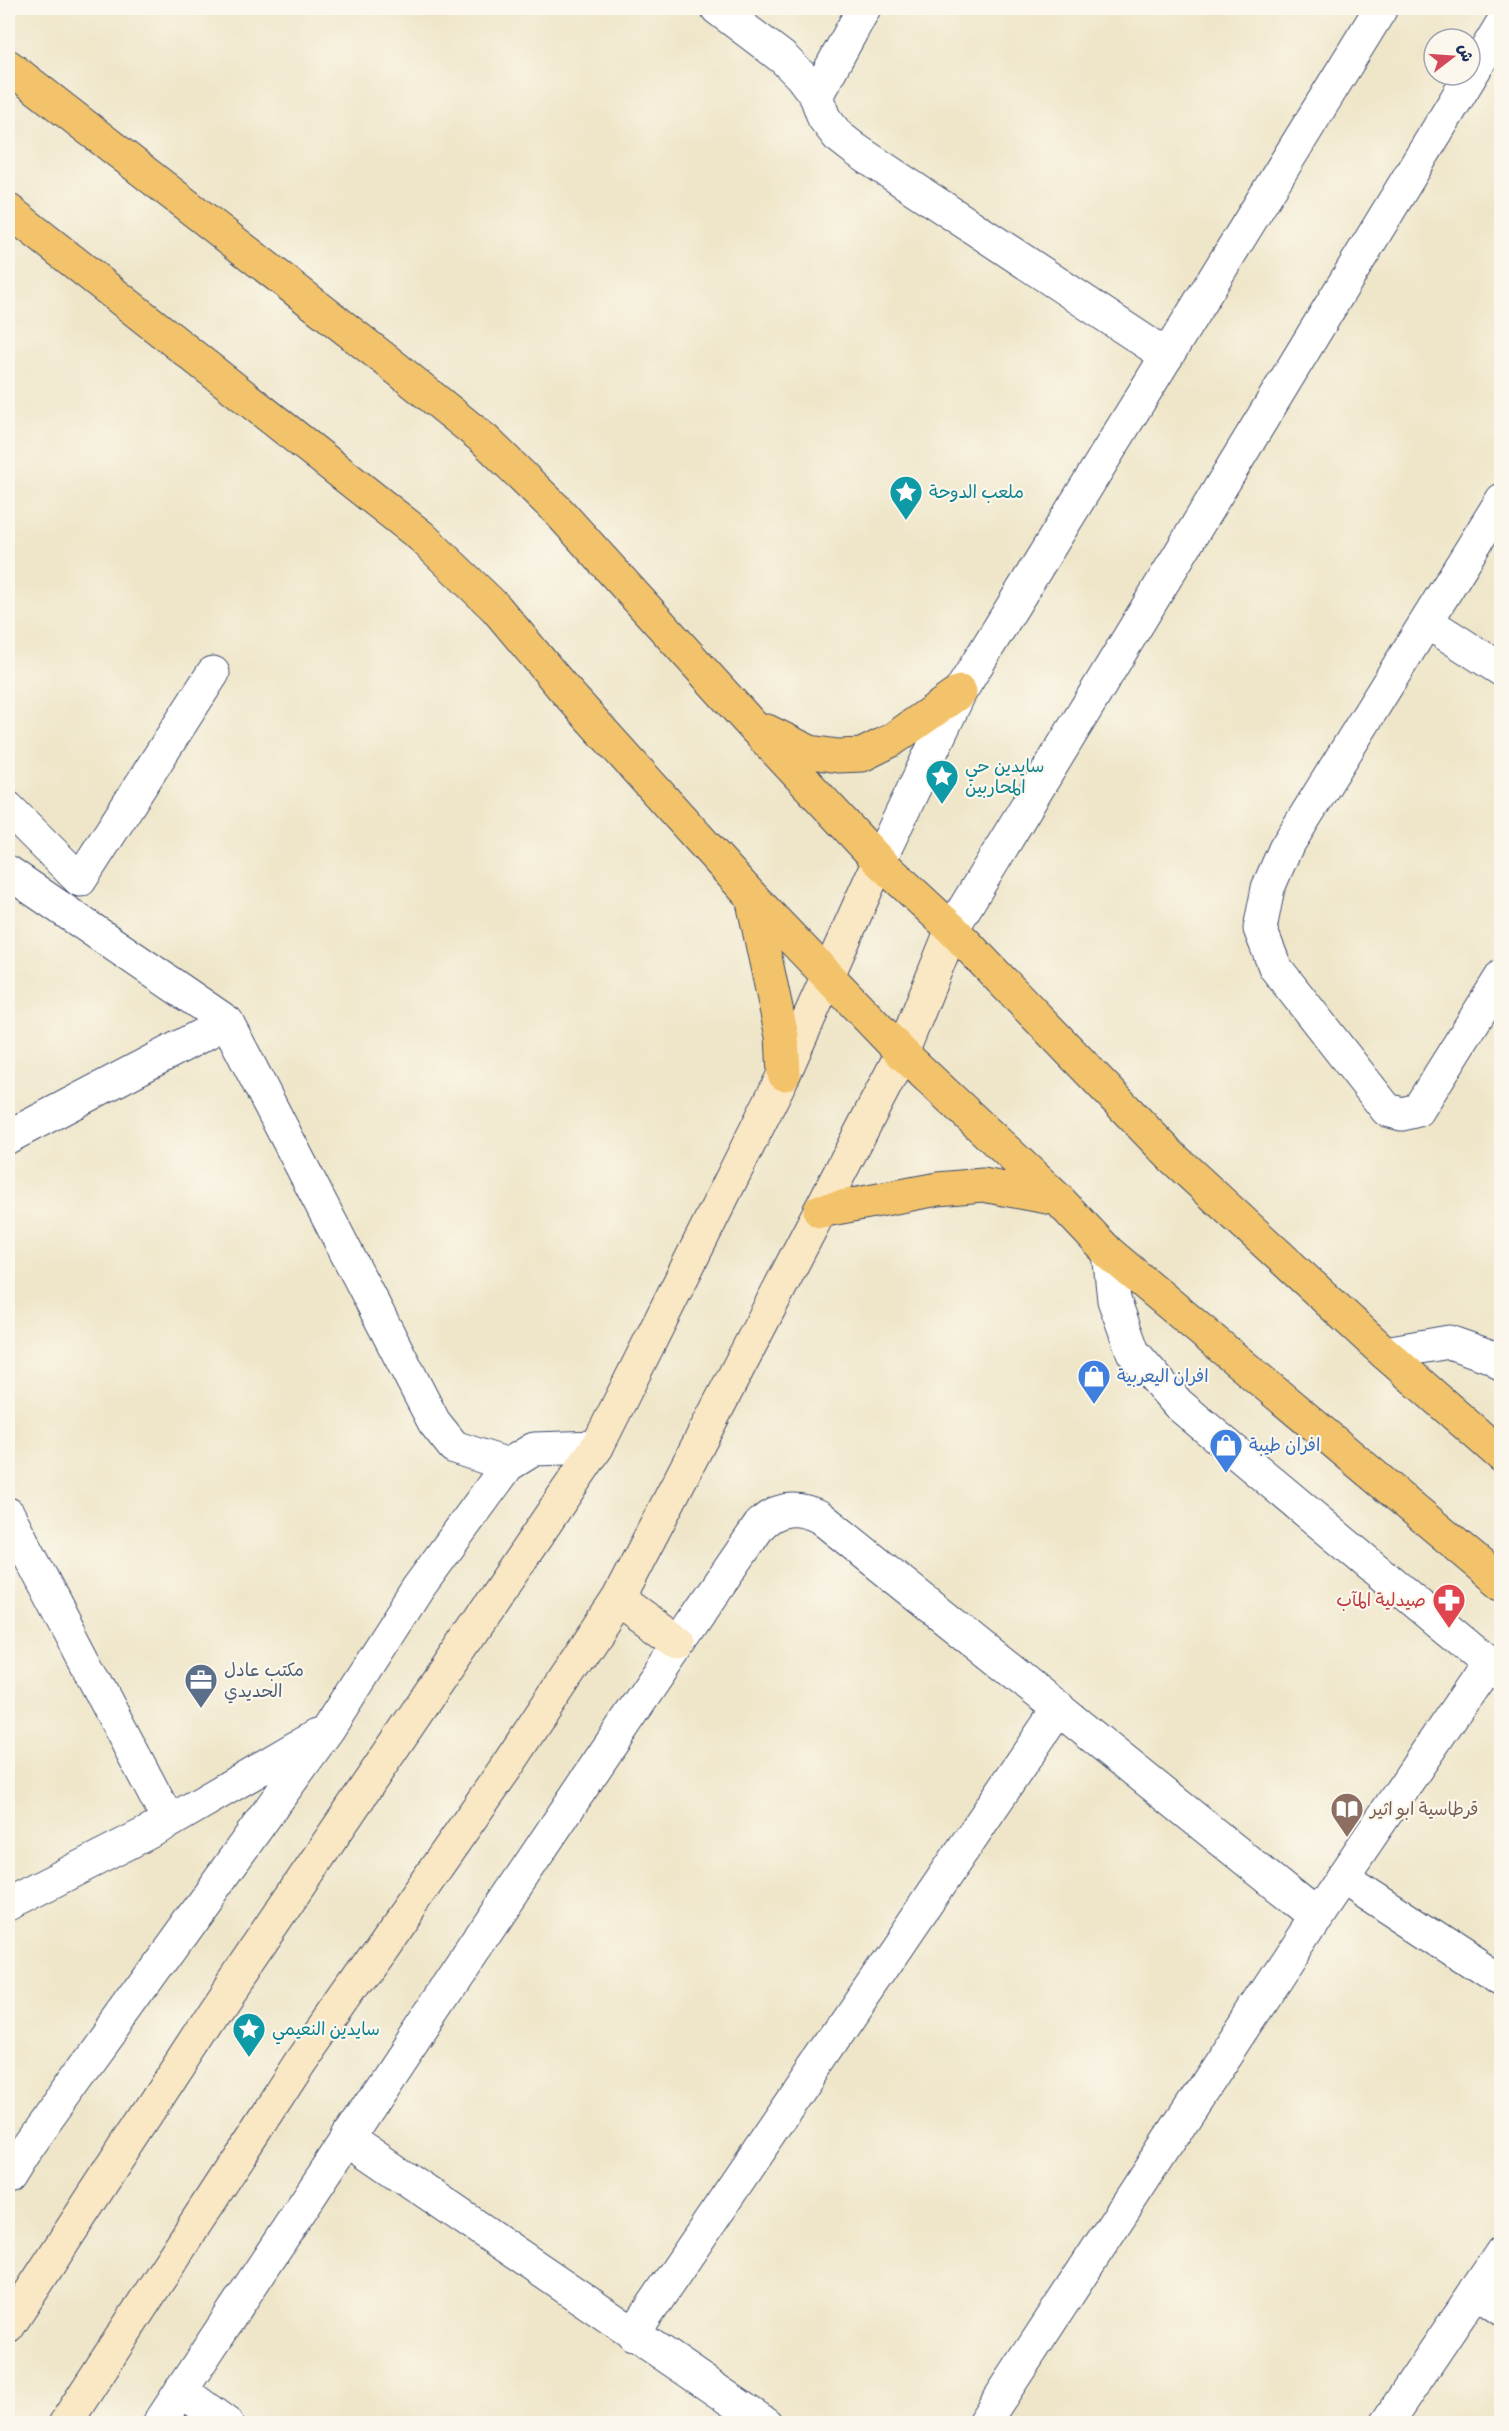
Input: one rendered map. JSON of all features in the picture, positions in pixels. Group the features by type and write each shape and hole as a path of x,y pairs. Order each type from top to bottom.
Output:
{"main road":[{"path":"8,66 382,357 484,440 559,512 750,723 879,861 952,929 1171,1156 1384,1353 1502,1456"},
{"path":"8,210 421,536 496,608 563,688 752,897 902,1053 1058,1199 1108,1253 1502,1583"},
{"path":"750,723 810,752 838,756 862,755 892,740 960,692"},
{"path":"8,2327 216,2008 597,1447 784,1074 879,861"},
{"path":"752,897 782,1036 784,1074"},
{"path":"65,2424 301,2061 505,1769 618,1599 902,1053 952,929"},
{"path":"820,1211 938,1189 982,1185 1058,1199"},
{"path":"618,1599 679,1643"}],"street":[{"path":"717,8 783,58 801,75 816,96 824,118 838,136 856,150 1167,356"},
{"path":"816,96 864,8"},
{"path":"879,861 960,692 1381,8"},
{"path":"952,929 1502,24"},
{"path":"1502,500 1285,849 1268,888 1260,929 1275,967 1387,1110 1402,1114 1418,1110 1502,976"},
{"path":"1427,622 1502,670"},
{"path":"8,808 80,880 213,673"},
{"path":"8,872 227,1023 434,1422 454,1447 508,1466"},
{"path":"8,1137 227,1023"},
{"path":"983,2424 1342,1877 1494,1670 1178,1404 1132,1352 1114,1300 1108,1253"},
{"path":"1384,1353 1449,1342 1495,1358 1502,1364"},
{"path":"8,2177 328,1730 418,1588 508,1466 534,1449 597,1447"},
{"path":"159,2424 347,2138 679,1643 760,1525 769,1516 782,1510 808,1511 820,1517 1316,1916"},
{"path":"8,1514 169,1822"},
{"path":"633,2335 1059,1708"},
{"path":"8,1905 169,1822 328,1730"},
{"path":"1342,1877 1502,1982"},
{"path":"347,2138 766,2424"},
{"path":"1386,2424 1489,2299 1502,2252"},
{"path":"181,2390 227,2424"}],"place":[{"name":"ملعب الدوحة","path":"906,521"},
{"name":"سايدين حي المحاربين","path":"942,805"},
{"name":"افران اليعربية","path":"1094,1405"},
{"name":"افران طيبة","path":"1226,1474"},
{"name":"صيدلية المآب","path":"1449,1629"},
{"name":"مكتب عادل الحديدي","path":"201,1709"},
{"name":"قرطاسية ابو اثير","path":"1347,1838"},
{"name":"سايدين النعيمي","path":"249,2058"}]}
